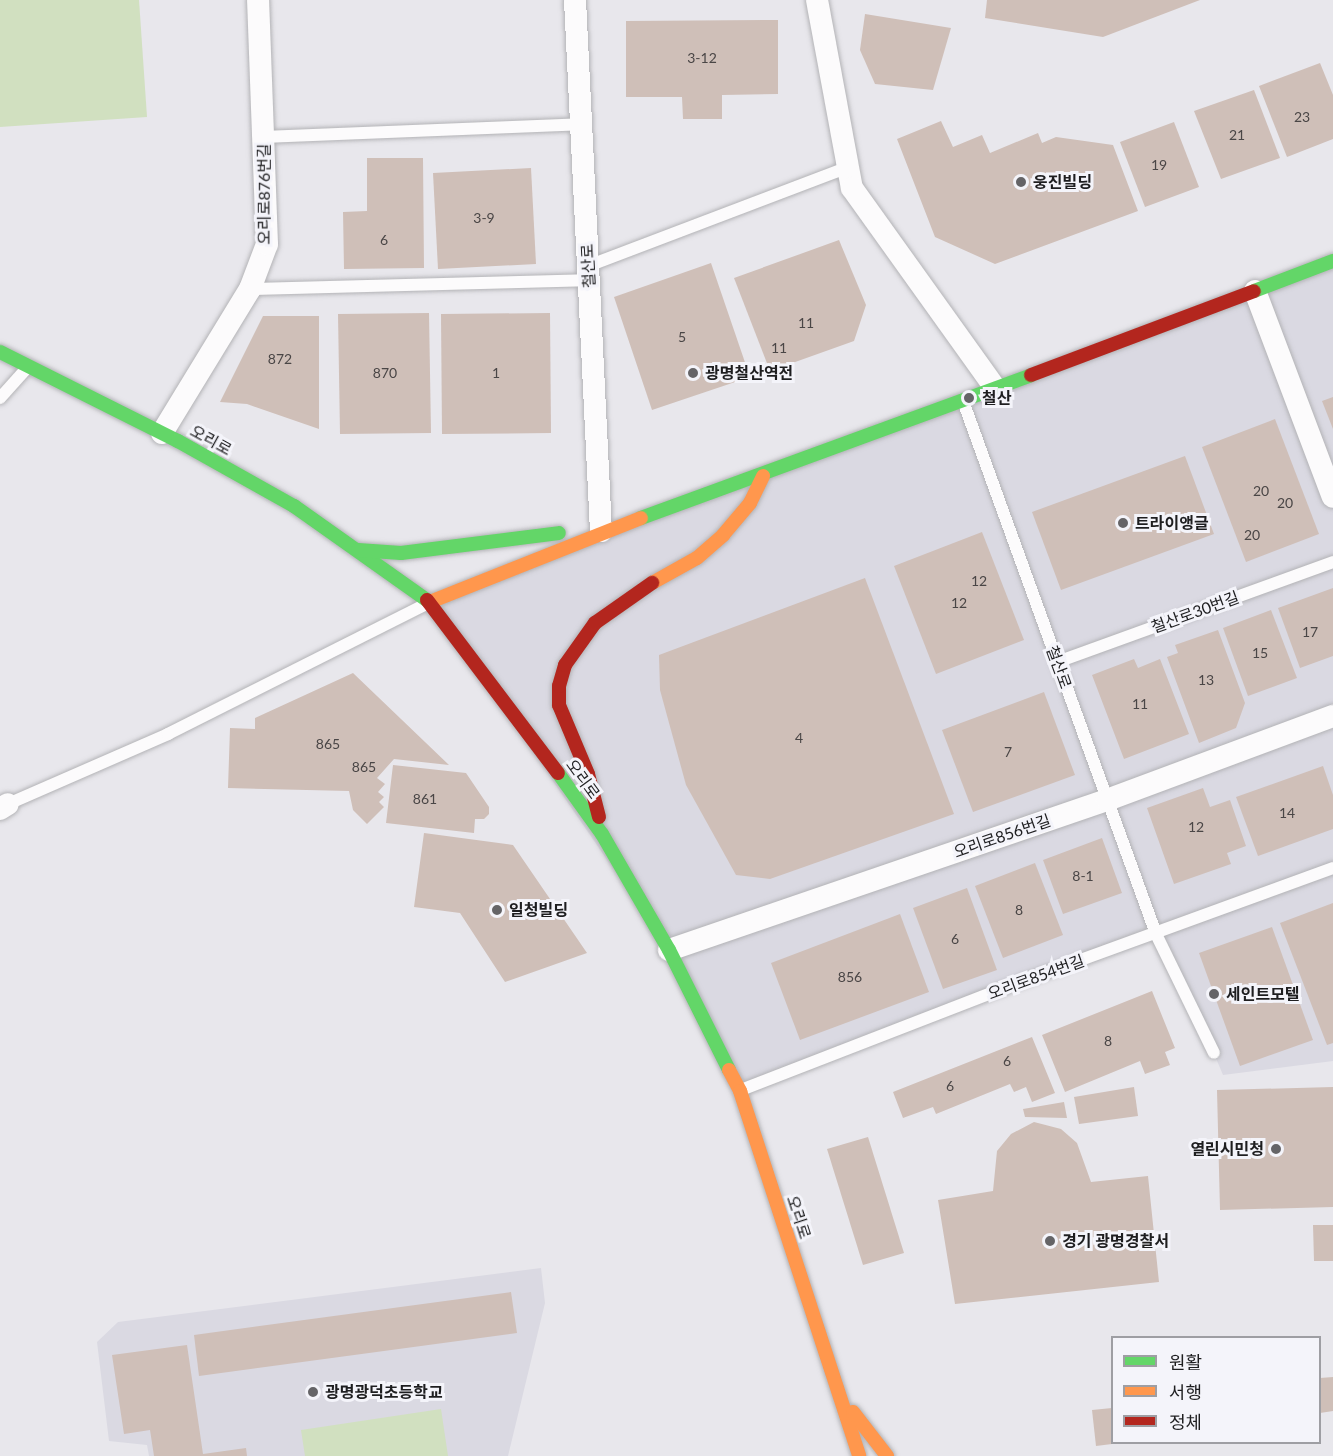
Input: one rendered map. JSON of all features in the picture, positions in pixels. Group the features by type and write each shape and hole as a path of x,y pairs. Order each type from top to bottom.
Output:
{"main road":[{"path":"430,602 594,534 763,476 1333,261"},
{"name":"오리로","path":"0,352 162,433 294,506 430,602 602,834 669,950 740,1091 859,1456"},
{"path":"602,834 590,782 559,705 559,686 566,665 595,623 629,596 697,558 723,535 750,503 763,476"},
{"path":"357,550 401,554 558,533 594,534"},
{"path":"838,1391 887,1456"}],"street":[{"name":"오리로876번길","path":"162,433 250,289 267,244 258,0"},
{"name":"철산로","path":"575,0 588,273 594,534"},
{"path":"817,0 852,188 996,388"},
{"path":"1255,291 1333,497"},
{"name":"오리로856번길","path":"669,950 1107,800 1333,716"}],"lane":[{"path":"263,136 581,124"},
{"path":"250,289 588,273 848,167"},
{"path":"0,398 29,366"},
{"name":"철산로","path":"962,400 1155,934 1214,1053"},
{"name":"철산로30번길","path":"1057,662 1333,562"},
{"path":"4,807 168,734 430,602"},
{"name":"오리로854번길","path":"740,1091 1009,986 1333,868"}],"shaded area":[{"path":"1333,261 1333,1061 1223,1075 1179,970 1155,934 740,1091 669,950 430,602"},
{"name":"광명광덕초등학교","path":"541,1268 545,1303 508,1456 149,1456 147,1445 109,1441 97,1342 118,1322"}],"green space":[{"path":"0,0 139,0 147,117 0,127"},
{"path":"441,1409 448,1456 305,1456 301,1430"}],"building":[{"path":"987,0 1200,0 1103,37 985,18"},
{"path":"865,14 951,28 933,90 875,84 860,50"},
{"path":"778,20 778,94 722,95 722,119 683,119 682,97 626,97 626,21"},
{"path":"1320,63 1333,95 1333,139 1287,157 1259,86"},
{"path":"1254,90 1280,158 1221,179 1194,111"},
{"name":"웅진빌딩","path":"941,121 953,147 982,135 990,153 1038,133 1042,143 1056,137 1113,145 1138,211 995,264 935,237 897,139"},
{"path":"1174,122 1199,187 1145,207 1120,142"},
{"path":"367,158 423,158 424,268 344,269 343,212 367,211"},
{"path":"531,168 536,264 438,269 433,173"},
{"path":"839,240 866,305 854,341 770,371 734,278"},
{"path":"711,263 750,377 652,410 614,297"},
{"path":"429,313 431,433 340,434 338,314"},
{"path":"550,313 551,433 442,434 441,314"},
{"path":"263,316 319,316 319,429 247,404 220,402"},
{"path":"1333,397 1333,429 1322,401"},
{"path":"1275,419 1319,534 1246,562 1202,447"},
{"name":"트라이앵글","path":"1185,456 1214,534 1061,590 1032,512"},
{"path":"982,532 1024,640 936,674 894,566"},
{"path":"865,578 954,814 770,879 736,875 686,785 660,690 659,655"},
{"path":"1333,588 1333,656 1300,668 1278,608"},
{"path":"1271,610 1297,678 1248,696 1223,628"},
{"path":"1218,630 1245,703 1236,728 1199,743 1167,657 1178,653 1175,645"},
{"path":"1134,659 1138,668 1160,659 1189,734 1124,759 1092,675"},
{"path":"353,673 449,765 394,759 377,778 385,784 378,792 384,797 379,802 384,807 367,824 353,810 349,791 228,788 230,728 255,729 255,718"},
{"path":"1044,692 1075,775 973,812 942,730"},
{"path":"393,765 466,773 489,807 489,814 484,819 475,819 474,833 386,823"},
{"path":"1323,766 1333,795 1333,829 1258,856 1236,797"},
{"path":"1203,788 1210,807 1230,800 1246,846 1227,853 1231,864 1174,884 1147,808"},
{"name":"일청빌딩","path":"424,833 513,845 587,953 505,982 460,913 414,907"},
{"path":"1102,838 1122,893 1063,914 1043,860"},
{"path":"1035,863 1063,935 1003,958 975,886"},
{"path":"967,888 997,970 943,989 913,908"},
{"path":"1333,903 1333,1043 1327,1045 1280,923"},
{"path":"900,914 929,992 800,1040 771,963"},
{"path":"1272,927 1313,1040 1240,1066 1199,953"},
{"path":"1152,991 1175,1048 1165,1052 1170,1065 1145,1074 1140,1061 1065,1092 1042,1035"},
{"path":"1032,1037 1055,1093 1032,1102 1026,1087 1014,1092 1010,1084 936,1114 933,1107 903,1118 893,1092"},
{"path":"1134,1087 1138,1116 1079,1124 1074,1097"},
{"name":"열린시민청","path":"1333,1087 1333,1207 1220,1210 1217,1090"},
{"path":"1064,1102 1067,1118 1025,1117 1023,1109"},
{"name":"경기 광명경찰서","path":"1034,1122 1061,1129 1077,1143 1091,1182 1148,1176 1159,1282 955,1304 938,1200 993,1191 997,1151 1011,1134"},
{"path":"868,1137 904,1253 863,1265 827,1149"},
{"path":"1313,1225 1333,1225 1333,1261 1314,1261"},
{"path":"511,1292 517,1333 199,1376 194,1335"},
{"path":"187,1345 203,1454 246,1448 247,1456 154,1456 150,1430 124,1434 112,1355"},
{"path":"1333,1377 1333,1411 1321,1413 1321,1378"},
{"path":"1111,1408 1112,1444 1096,1446 1092,1410"}],"traffic: fast":[{"path":"1254,291 1333,261"},
{"path":"0,352 178,441 294,506 427,600"},
{"path":"641,518 1031,375"},
{"path":"358,550 401,553 559,533"},
{"path":"558,773 602,834 669,950 729,1070"}],"traffic: slow":[{"path":"652,583 697,558 723,535 750,503 763,476"},
{"path":"430,602 641,518"},
{"path":"729,1070 740,1091 859,1456"},
{"path":"853,1412 887,1456"}],"traffic: jam":[{"path":"1031,375 1254,291"},
{"path":"599,817 588,774 559,705 559,686 565,665 595,623 652,583"},
{"path":"427,600 558,773"}],"place":[{"name":"웅진빌딩","path":"1021,182"},
{"name":"광명철산역전","path":"693,373"},
{"name":"철산","path":"969,398"},
{"name":"트라이앵글","path":"1123,523"},
{"name":"일청빌딩","path":"497,910"},
{"name":"세인트모텔","path":"1214,994"},
{"name":"열린시민청","path":"1276,1149"},
{"name":"경기 광명경찰서","path":"1050,1241"},
{"name":"광명광덕초등학교","path":"313,1392"}]}
